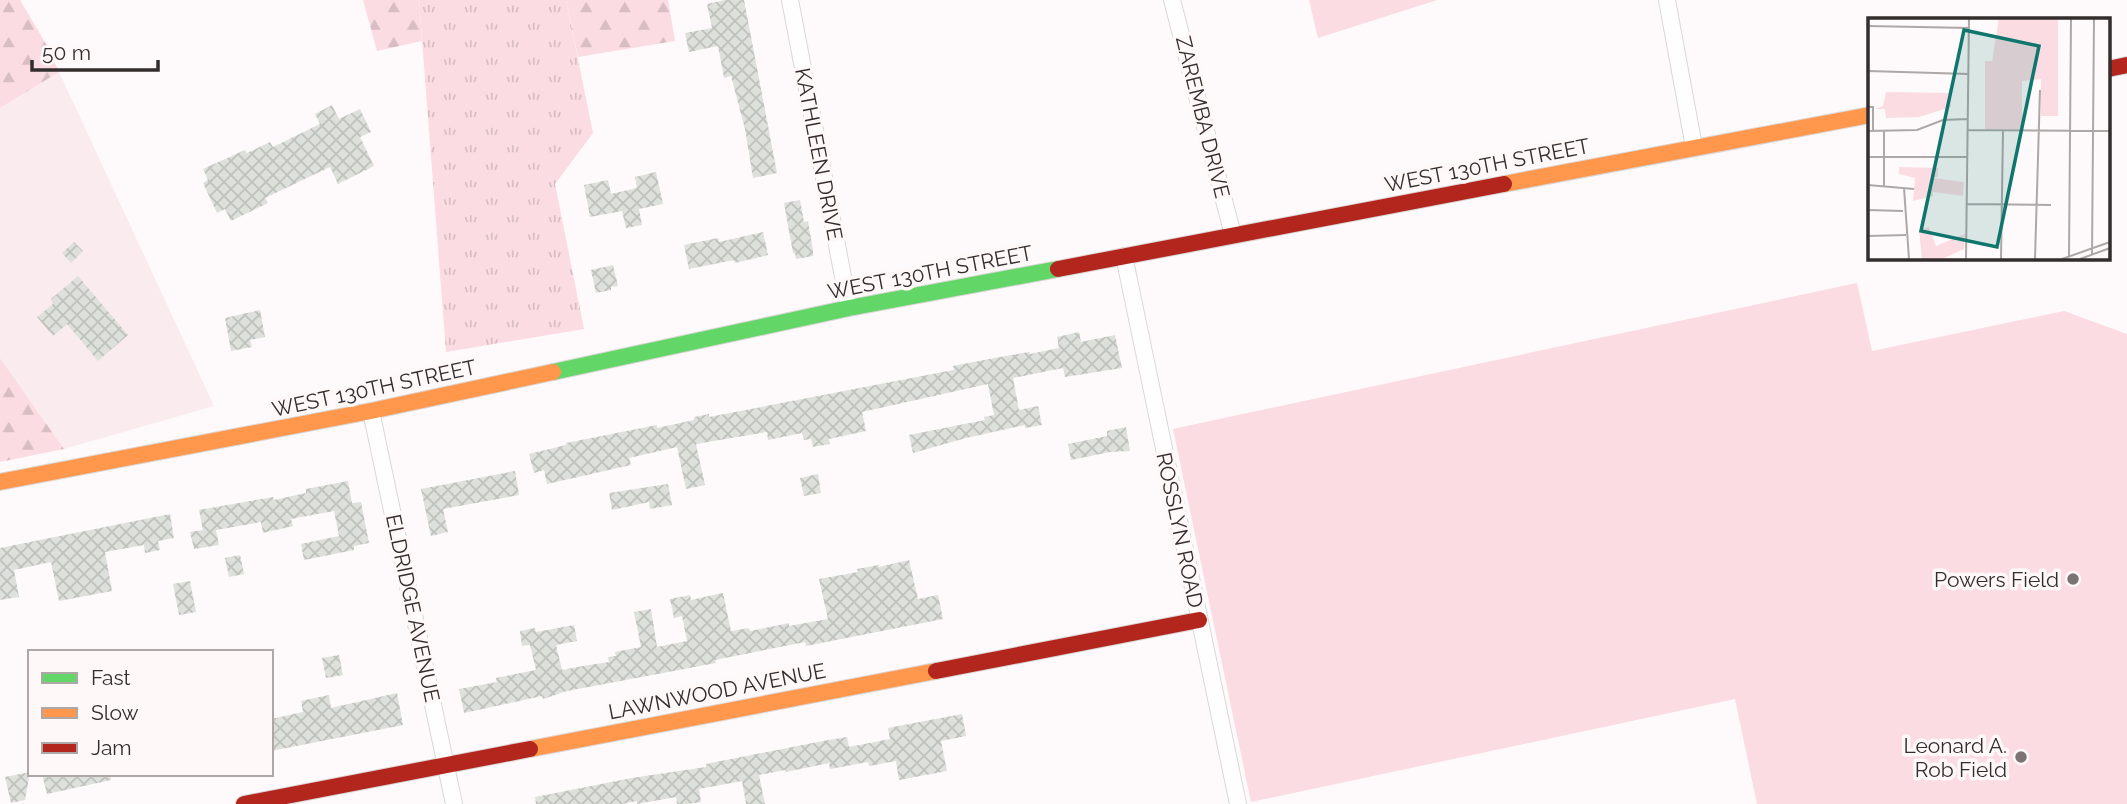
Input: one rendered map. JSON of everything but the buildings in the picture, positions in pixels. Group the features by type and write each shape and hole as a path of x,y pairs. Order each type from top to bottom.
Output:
{"main road":[{"name":"WEST 130TH STREET","path":"0,482 371,411 849,308 1868,115"},
{"name":"LAWNWOOD AVENUE","path":"244,804 1199,620"}],"street":[{"name":"KATHLEEN DRIVE","path":"790,0 849,308"},
{"name":"ZAREMBA DRIVE","path":"1172,0 1233,235"},
{"path":"1667,0 1694,147"},
{"name":"ROSSLYN ROAD","path":"1124,256 1238,804"},
{"name":"ELDRIDGE AVENUE","path":"371,411 454,804"}],"shaded area":[{"path":"59,72 214,406 64,449 0,358 0,108"}],"green space":[{"path":"0,0 20,0 59,72 0,108"},
{"path":"363,0 419,0 422,41 377,51"},
{"path":"419,0 566,0 593,133 555,184 584,329 446,352"},
{"path":"566,0 668,0 675,41 578,57"},
{"path":"1309,0 1437,0 1318,38"},
{"path":"1857,283 1872,351 2064,311 2127,334 2127,804 1757,804 1735,699 1251,802 1173,429"},
{"path":"0,358 64,449 0,462"}],"traffic: fast":[{"path":"553,372 849,308 1058,269"}],"traffic: slow":[{"path":"1504,184 1868,115"},
{"path":"0,482 371,411 553,372"},
{"path":"530,749 936,671"}],"traffic: jam":[{"path":"2110,69 2127,65"},
{"path":"1058,269 1504,184"},
{"path":"936,671 1199,620"},
{"path":"244,804 530,749"}],"place":[{"name":"Powers Field","path":"2073,579"},
{"name":"Leonard A. Rob Field","path":"2021,757"}]}
